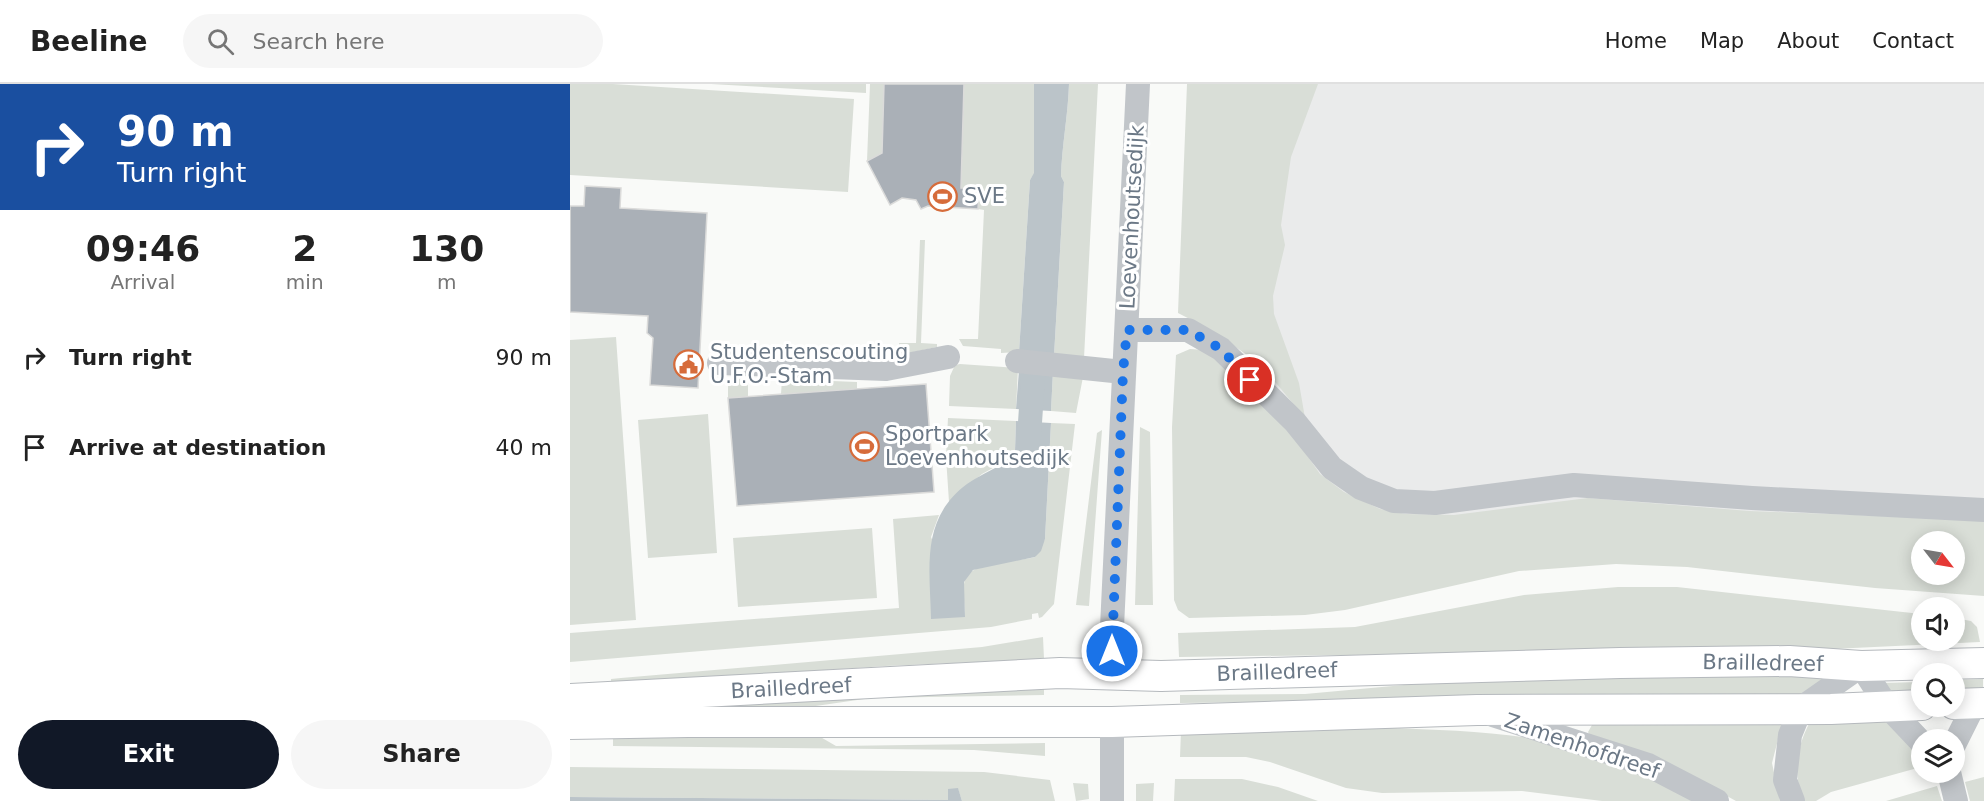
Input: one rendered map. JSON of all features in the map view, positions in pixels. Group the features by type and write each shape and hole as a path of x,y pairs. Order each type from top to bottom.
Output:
{"main road":[{"name":"Brailledreef","path":"570,699 1047,674 1161,676 1789,661 1861,666 1984,663"},
{"path":"1112,722 1113,674"},
{"name":"Brailledreef","path":"570,724 1112,722 1477,710 1911,705"}],"street":[{"name":"Loevenhoutsedijk","path":"1113,674 1112,627 1138,84"},
{"path":"1127,330 1188,330 1221,349 1295,422 1332,468 1361,488 1394,501 1435,503 1574,485 1764,499 1961,511 1984,510"},
{"path":"719,363 886,369 948,357"},
{"path":"1017,361 1056,363 1123,372"},
{"path":"1793,801 1785,780 1790,735 1801,708 1861,666 1887,706 1911,731"},
{"path":"1960,729 1971,703"},
{"name":"Zamenhofdreef","path":"1477,710 1648,765 1717,801"},
{"path":"1112,722 1112,801"},
{"path":"1952,783 1956,801"}],"shaded area":[{"path":"570,84 613,84 854,99 848,192 570,175"},
{"path":"711,84 866,84 866,93"},
{"path":"870,84 884,84 882,153 867,161"},
{"path":"964,84 1034,84 1034,174 1030,180 1019,352 1001,353 1001,349 963,346 959,339 978,339 984,210 978,209 979,189 961,188"},
{"path":"1034,84 1069,84 1061,176 1064,182 1054,356 1019,352 1030,180 1034,173"},
{"path":"1069,84 1098,84 1084,358 1054,356 1064,182 1061,176"},
{"path":"1187,84 1318,84 1291,157 1281,225 1285,245 1273,296 1274,314 1299,383 1305,418 1261,365 1213,331 1178,313"},
{"path":"1270,84 1984,84 1984,560 1965,549 1965,531 1911,531 1911,542 1326,536 1243,388 1264,368"},
{"path":"920,240 925,240 921,343 937,344 937,347 904,354 899,352 899,343 916,343"},
{"path":"616,337 636,620 570,625 570,340"},
{"path":"1190,349 1205,350 1226,362 1297,441 1320,474 1344,492 1380,509 1406,514 1454,515 1588,498 1749,511 1984,520 1984,596 1875,588 1687,567 1616,564 1519,571 1345,610 1305,615 1189,618 1178,610 1174,600 1172,427 1176,355"},
{"path":"955,365 1018,368 1016,409 949,406 950,376"},
{"path":"1019,370 1053,371 1051,411 1016,409"},
{"path":"1053,371 1083,377 1076,413 1051,411"},
{"path":"728,378 748,378 748,397 728,398"},
{"path":"782,379 857,382 857,389 781,394"},
{"path":"708,414 717,553 648,558 638,420"},
{"path":"948,418 1016,421 1015,451 1011,458 982,474 949,502 946,457"},
{"path":"1016,421 1051,423 1045,539 1041,551 1035,557 973,570 964,582 965,617 931,619 931,546 941,513 952,498 967,484 1011,458 1015,451"},
{"path":"1051,423 1075,424 1054,604 1042,617 1039,618 1038,613 1032,614 1032,619 991,627 570,662 570,633 899,608 893,519 939,515 931,537 965,617 964,583 969,573 985,565 1035,557 1045,539"},
{"path":"1140,427 1150,432 1153,605 1135,605"},
{"path":"1102,430 1089,606 1076,605 1097,433"},
{"path":"872,528 877,598 738,607 733,538"},
{"path":"1618,587 1677,587 1911,613 1911,645 1832,649 1179,657 1178,633 1355,627 1524,595"},
{"path":"1965,620 1971,621 1977,627 1980,642 1965,643"},
{"path":"1043,637 1044,659 885,666 611,685 611,679 982,647"},
{"path":"1831,675 1802,697 1180,703 1180,695 1305,694 1459,680"},
{"path":"1983,679 1983,689 1965,690 1965,680"},
{"path":"1911,682 1911,693 1889,694 1881,683"},
{"path":"1044,686 1044,695 871,698 795,709 648,706"},
{"path":"1889,721 1911,745 1911,770 1831,792 1816,801 1803,801 1797,771 1799,751 1810,722"},
{"path":"1782,724 1772,763 1780,801 1736,801 1674,767 1591,738 1588,732 1592,725"},
{"path":"1387,728 1490,733 1551,742 1610,760 1704,801 1602,801 1522,791 1382,793 1346,788 1270,762 1246,757 1180,757 1181,731"},
{"path":"817,735 836,746 1045,743 1045,756 974,750 613,746 613,736"},
{"path":"570,767 984,772 1050,780 1055,801 962,801 958,789 948,789 948,800 570,797"},
{"path":"1984,777 1984,801 1970,801 1965,782"},
{"path":"1175,779 1242,779 1278,787 1318,801 1174,801"},
{"path":"1073,783 1088,784 1089,799 1076,801"},
{"path":"1154,783 1153,801 1136,801 1136,784"},
{"path":"1937,786 1942,801 1886,801"},
{"path":"958,788 962,801 570,801 570,797 948,800 948,789"}],"building":[{"path":"884,84 964,84 961,188 979,189 978,209 928,206 921,209 916,200 902,198 890,205 867,161 882,153"},
{"path":"585,186 621,188 620,208 707,213 698,388 650,385 653,338 647,333 648,316 570,312 570,206 584,206"},
{"path":"926,384 934,492 737,506 728,398"}],"waterway":[{"path":"1028,453 1033,377"}],"place":[{"name":"SVE","path":"943,196"},
{"name":"Studentenscouting U.F.O.-Stam","path":"689,364"},
{"name":"Sportpark Loevenhoutsedijk","path":"864,446"}],"route":[{"path":"1112,651 1123,372 1127,330 1188,330 1221,349 1250,380"}]}
